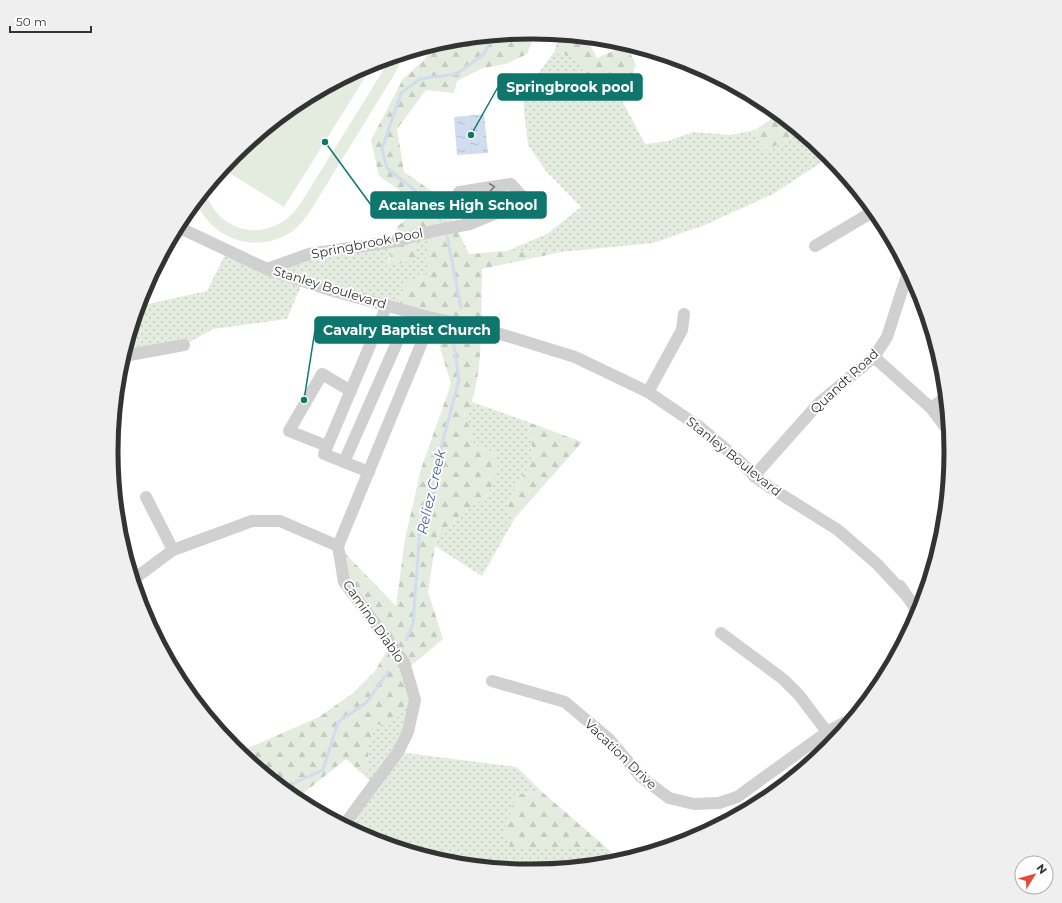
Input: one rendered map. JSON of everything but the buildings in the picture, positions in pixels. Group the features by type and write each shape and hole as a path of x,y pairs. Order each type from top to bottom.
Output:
{"street":[{"name":"Springbrook Pool","path":"267,269 309,254 397,240 470,224 526,201 511,184 459,192 470,224"},
{"path":"815,246 868,214"},
{"name":"Stanley Boulevard","path":"183,230 267,269 330,290 432,318 481,328 575,357 648,392 701,428 741,462 754,476 838,530 849,534 880,559 895,577 913,606"},
{"name":"Quandt Road","path":"754,476 819,403 874,357 887,337 906,279"},
{"path":"369,472 324,454 387,305"},
{"path":"648,392 682,330 684,314"},
{"path":"138,576 173,550 252,521 280,521 338,546 432,318"},
{"path":"344,462 398,340 375,332"},
{"path":"130,355 184,345"},
{"path":"874,357 931,408 943,424"},
{"path":"327,446 289,431 322,374 351,391"},
{"path":"931,408 940,401"},
{"path":"146,497 173,550"},
{"name":"Camino Diablo","path":"338,546 344,582 404,662 416,700 408,732 398,752 348,820"},
{"path":"721,633 783,679 828,732"},
{"name":"Vacation Drive","path":"492,681 565,702 609,739 642,777 668,798 694,804 718,803 737,797 838,726"}],"green space":[{"path":"533,39 527,54 506,64 483,68 457,81 454,93 426,90 397,129 404,172 442,198 469,254 507,251 561,252 482,269 481,336 478,370 472,401 464,414 470,428 473,444 496,454 499,464 489,493 439,533 435,546 428,592 443,639 406,670 415,700 387,726 377,724 368,744 368,767 365,776 346,759 303,794 280,779 245,749 319,717 353,693 375,671 390,645 344,582 338,546 396,606 405,539 421,469 451,384 432,320 395,307 407,283 429,274 426,258 432,233 415,239 417,259 386,267 397,241 397,227 419,208 399,190 379,176 371,140 403,79 425,59 428,52 451,47 504,40"},
{"path":"558,40 590,44 597,58 618,49 629,51 636,65 630,79 612,81 590,80 574,58 554,52"},
{"path":"554,52 574,58 590,80 612,81 645,144 668,141 693,132 731,135 755,130 764,150 796,135 824,161 773,194 705,225 653,243 561,252 507,251 547,234 581,207 546,171 528,145 524,110 524,93"},
{"path":"400,60 394,75 309,213 297,227 288,234 275,240 248,242 234,239 222,233 212,225 199,207 208,196 212,205 221,217 233,225 246,230 260,230 274,226 287,218 299,206 385,66"},
{"path":"368,72 284,207 228,172 259,141 280,124 325,94"},
{"path":"773,118 796,135 764,151 755,130"},
{"path":"432,232 429,274 407,283 395,307 303,281 287,319 213,329 184,345 130,355 140,319 146,304 207,291 227,251 267,269 397,241 386,266 414,237"},
{"path":"472,402 528,422 534,458 516,487 506,508 515,518 482,576 435,546 439,533 489,493 496,454 473,444 470,428 464,414"},
{"path":"528,422 582,442 515,518 506,508 516,487 534,458"},
{"path":"415,700 398,752 517,767 541,791 516,795 576,847 608,849 615,855 558,863 531,864 477,860 424,850 373,833 348,820 374,785 365,776 368,767 368,744 377,724"},
{"path":"541,791 608,849 576,847 511,847 504,832 516,795"}],"water":[{"path":"484,114 488,153 457,155 454,117"}],"waterway":[{"name":"Reliez Creek","path":"441,221 423,197 387,168 382,149 401,93 420,79 457,74 485,53 489,42"},
{"name":"Reliez Creek","path":"447,236 461,308"},
{"name":"Reliez Creek","path":"406,640 413,624 420,528 459,380 454,345"},
{"name":"Reliez Creek","path":"289,785 323,770 338,722 367,702 388,672"}],"place":[{"name":"Springbrook pool","path":"471,135"},
{"name":"Acalanes High School","path":"325,142"},
{"name":"Cavalry Baptist Church","path":"304,400"}]}
